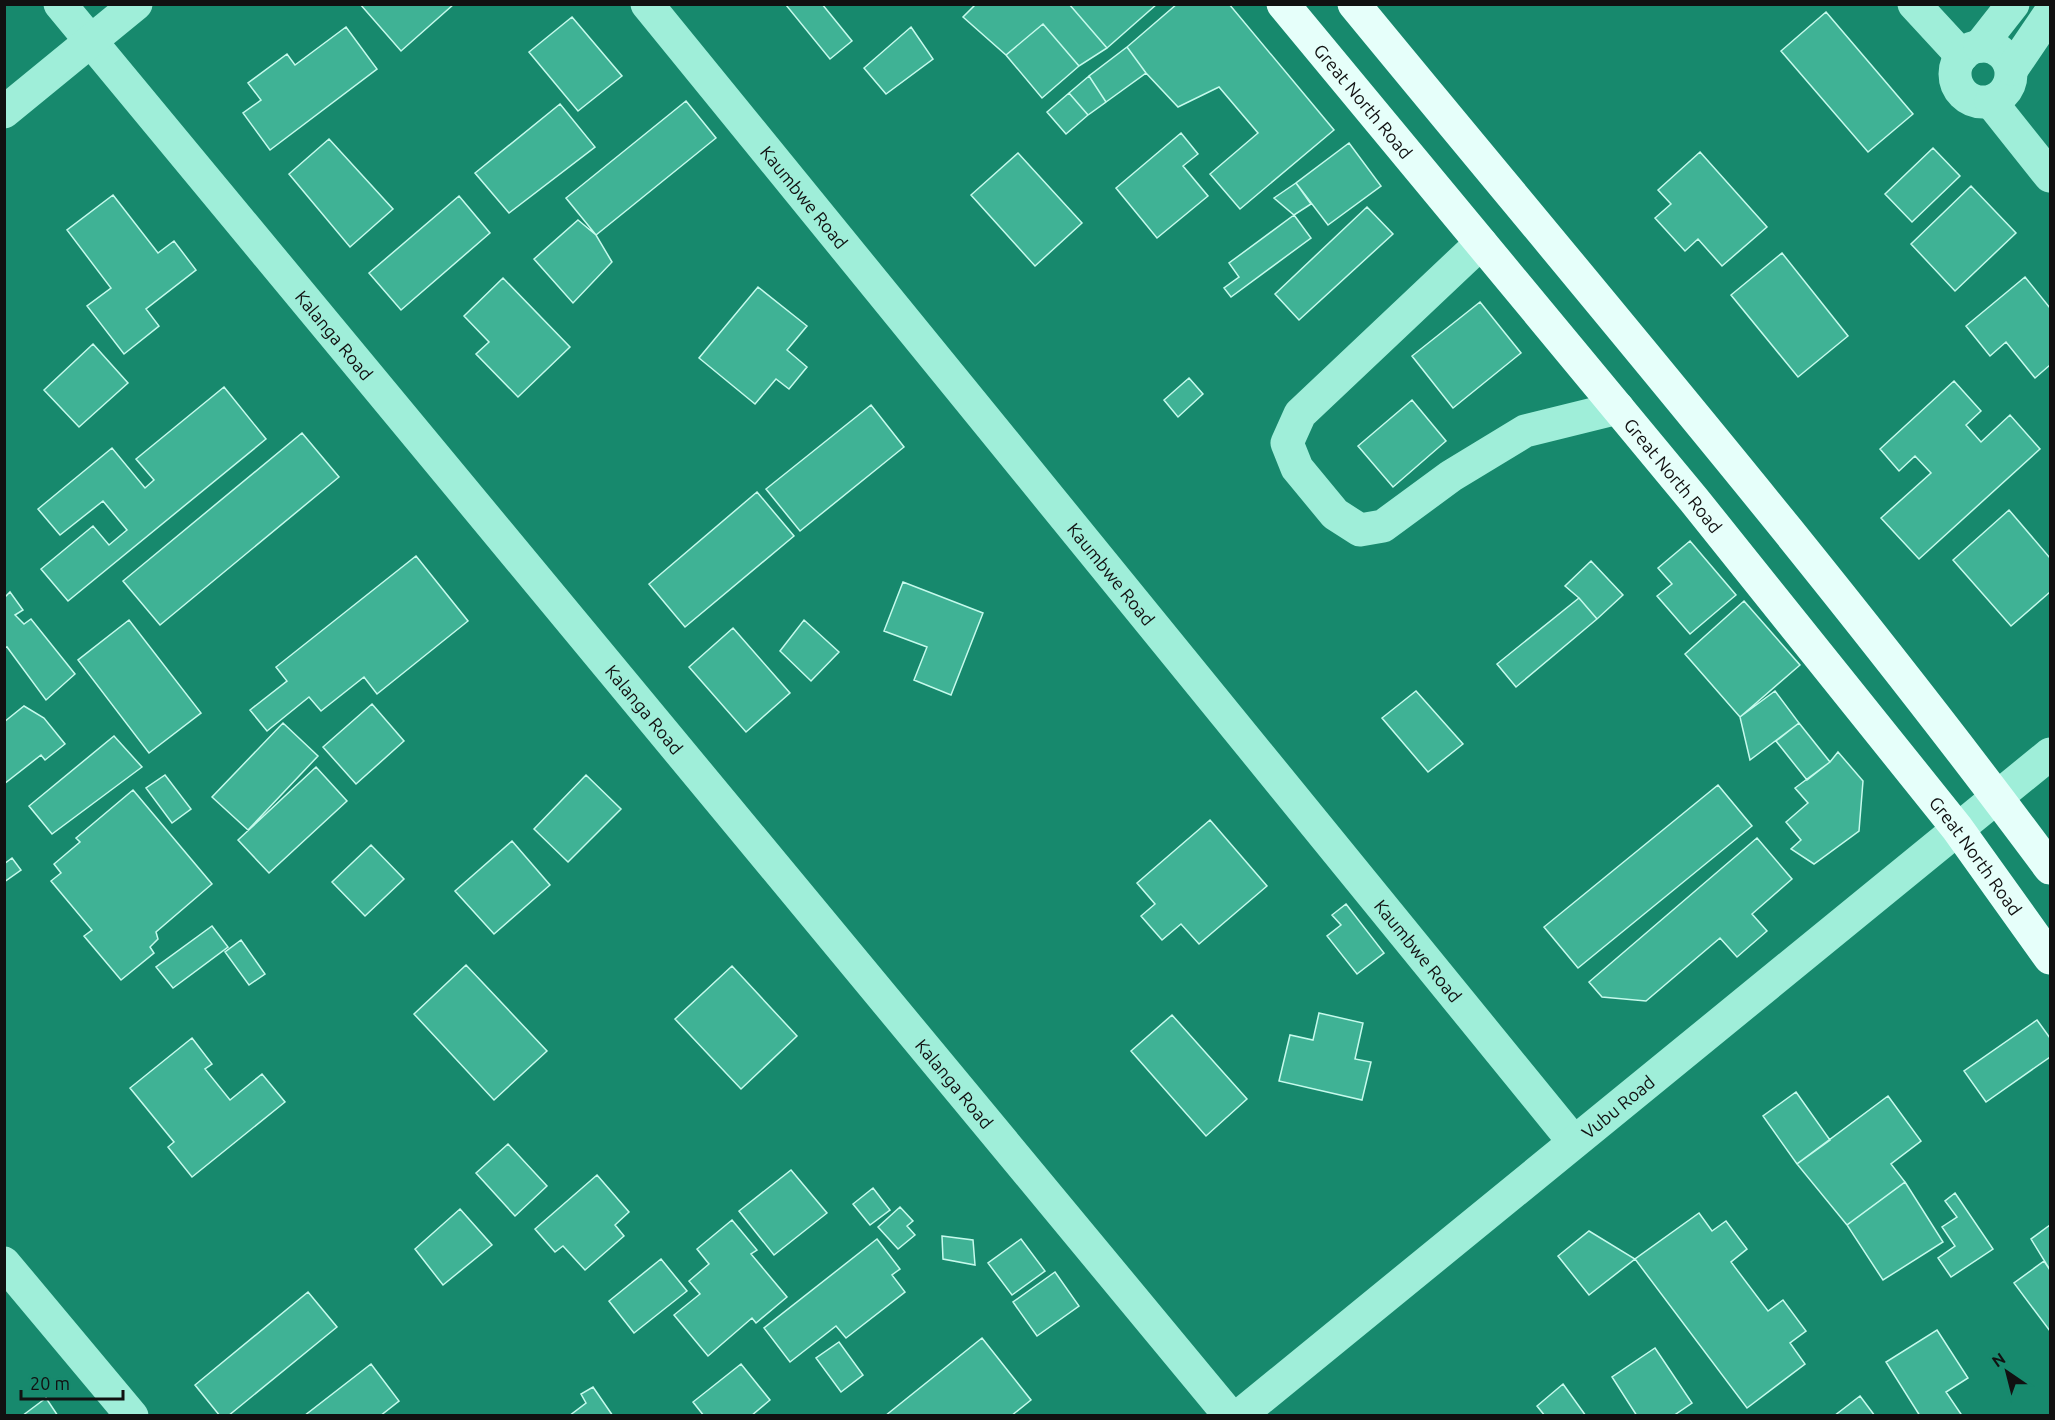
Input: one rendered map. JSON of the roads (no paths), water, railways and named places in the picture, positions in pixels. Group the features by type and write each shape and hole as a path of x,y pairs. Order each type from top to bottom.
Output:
{"main road":[{"name":"Great North Road","path":"1283,4 1618,408 1957,828 2050,958"},
{"path":"1354,4 1738,469 1997,796 2050,868"}],"street":[{"name":"Kalanga Road","path":"60,4 1230,1416"},
{"path":"4,112 136,4"},
{"name":"Kaumbwe Road","path":"647,4 1574,1142"},
{"path":"1914,4 1971,51"},
{"path":"2013,4 1971,51 1956,64 1954,75 1956,85 1970,100 1980,103 1991,102 2007,90 2012,69 2050,13"},
{"path":"1971,51 1991,47 2000,51 2012,69"},
{"path":"1991,102 2050,176"},
{"path":"1481,243 1300,414 1287,443 1297,468 1335,514 1360,530 1383,526 1451,476 1525,431 1618,408"},
{"name":"Vubu Road","path":"1239,1416 2050,754"},
{"path":"8,1275 132,1416"}]}
